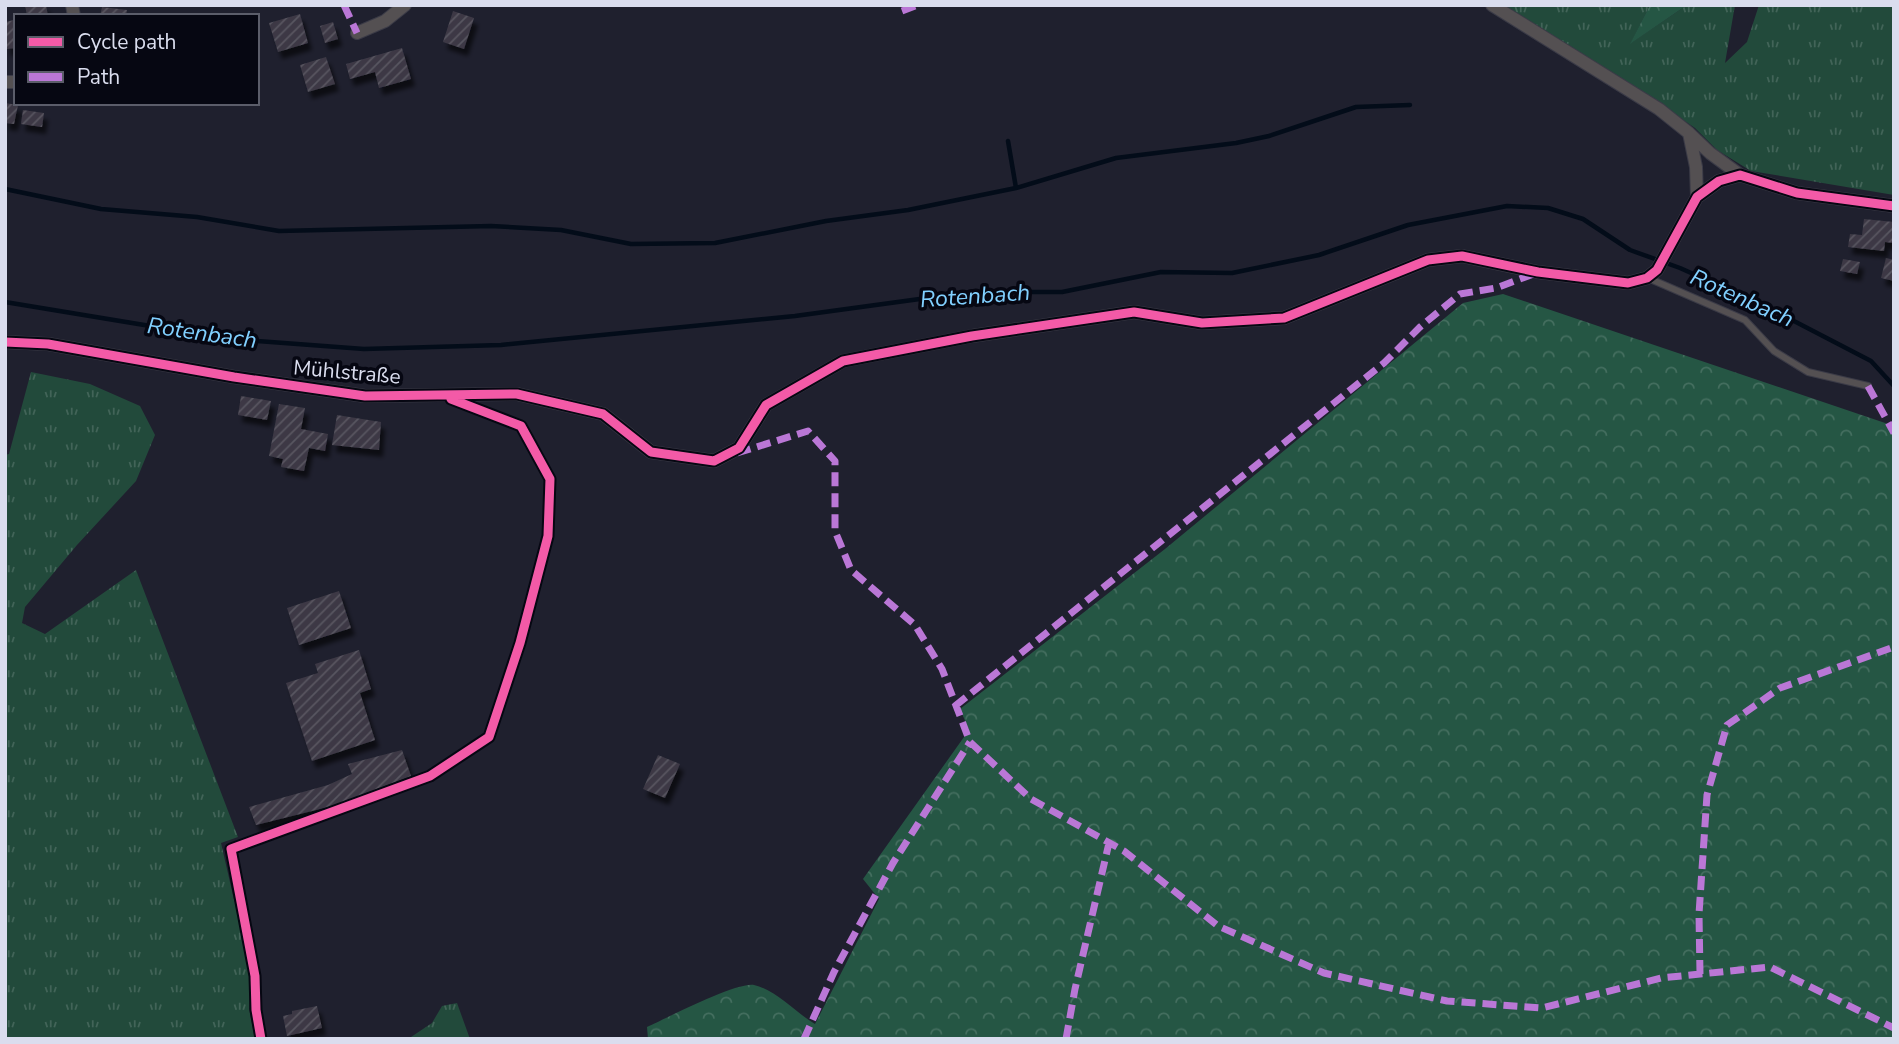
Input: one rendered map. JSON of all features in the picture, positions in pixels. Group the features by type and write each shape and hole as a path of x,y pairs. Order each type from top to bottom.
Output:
{"street":[{"path":"357,33 385,22 405,5"},
{"path":"1492,5 1659,108 1710,153 1740,175 1797,193 1894,206"},
{"path":"1689,133 1696,167 1697,197"},
{"path":"1652,274 1666,256 1697,197 1719,181 1740,175"},
{"name":"Mühlstraße","path":"5,342 48,344 234,377 365,396 517,394 603,414 651,452 714,461 739,448 766,405 843,361 972,335 1133,312 1202,323 1284,318 1428,260 1462,256 1538,272 1629,283 1652,274"}],"lane":[{"path":"1652,274 1745,320 1774,351 1808,372 1868,386"}],"green space":[{"path":"1500,5 1650,5 1631,43 1687,5 1735,5 1725,63 1747,42 1759,5 1894,5 1894,195 1751,171 1717,150 1695,128 1648,96"},
{"path":"1650,5 1687,5 1630,44"},
{"path":"1503,294 1894,426 1894,1039 648,1039 647,1027 732,989 754,985 778,997 815,1024 879,899 863,879 969,730 960,709 1165,549 1463,303"},
{"path":"31,372 90,384 140,406 155,435 136,481 25,607 22,623 45,634 136,570 238,837 221,843 251,974 249,1009 255,1039 5,1039 5,455 9,454"},
{"path":"457,1003 470,1039 408,1039 432,1023 442,1006"}],"building":[{"path":"25,5 46,5 48,14 27,14"},
{"path":"102,7 127,10 126,14 100,14"},
{"path":"453,11 474,18 464,49 443,42"},
{"path":"300,14 308,43 278,52 269,23"},
{"path":"14,20 14,48 7,49 5,22"},
{"path":"333,22 338,39 325,43 320,26"},
{"path":"402,48 411,79 379,88 375,72 350,79 346,64"},
{"path":"326,57 335,84 308,92 300,65"},
{"path":"5,103 18,105 14,124 5,123"},
{"path":"23,110 44,113 42,127 21,124"},
{"path":"1864,219 1894,222 1894,243 1885,242 1884,251 1848,247 1850,234 1862,235"},
{"path":"1886,258 1894,260 1894,281 1881,278"},
{"path":"1843,259 1860,262 1857,274 1840,271"},
{"path":"241,396 271,401 267,420 238,415"},
{"path":"279,404 305,408 301,429 328,434 325,451 309,448 304,471 281,467 283,459 269,456"},
{"path":"337,415 381,422 379,450 332,445"},
{"path":"339,591 351,628 299,645 287,608"},
{"path":"359,650 371,689 360,693 375,740 312,761 286,683 318,673 315,664"},
{"path":"402,750 411,776 332,806 256,825 249,807 328,785 352,774 348,764"},
{"path":"658,755 680,764 665,798 643,789"},
{"path":"317,1006 322,1028 287,1036 283,1016 292,1014 292,1011"}],"waterway":[{"path":"5,189 101,209 197,217 279,231 491,226 561,230 631,244 715,243 826,221 908,210 1016,188 1116,158 1236,143 1269,136 1356,107 1410,105"},
{"path":"1008,141 1016,188"},
{"name":"Rotenbach","path":"5,302 229,339 364,349 501,345 795,316 971,292 1062,292 1161,272 1232,273 1319,255 1408,225 1507,206 1548,208 1583,219 1630,250 1680,268 1767,307 1871,361 1894,386"}],"marked path":[{"path":"344,5 357,33"},
{"path":"902,11 918,5"},
{"path":"955,706 1384,363 1420,327 1460,294 1496,288 1536,273"},
{"path":"1868,386 1894,433"},
{"path":"737,453 808,431 835,461 835,531 851,570 915,625 942,669 970,742 1031,799 1124,851 1218,926 1324,973 1447,1001 1542,1008 1661,978 1770,967 1894,1028"},
{"path":"1700,974 1699,914 1707,795 1727,725 1780,688 1894,647"},
{"path":"804,1039 834,972 893,863 970,742"},
{"path":"1066,1039 1109,843"}],"cycle path":[{"path":"5,342 48,344 234,377 365,396 517,394 603,414 651,452 714,461 739,448 766,405 843,361 972,336 1134,312 1202,323 1284,318 1428,260 1462,256 1538,272 1628,283 1647,278 1657,270 1697,197 1719,181 1740,175 1797,193 1894,206"},
{"path":"261,1039 256,1010 255,976 231,849 430,776 489,737 520,643 548,536 550,479 521,426 451,399"}]}
